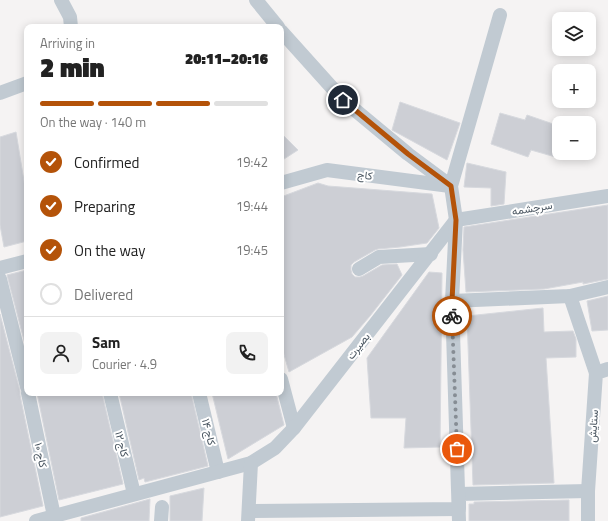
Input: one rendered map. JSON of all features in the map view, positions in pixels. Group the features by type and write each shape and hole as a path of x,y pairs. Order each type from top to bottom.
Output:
{"street":[{"path":"60,0 70,17 71,24"},
{"path":"256,0 276,24"},
{"path":"251,463 248,516 459,515 452,301 456,220 451,186 500,15"},
{"path":"284,34 343,100 408,154 451,186"},
{"path":"0,92 24,84"},
{"name":"کاج","path":"284,182 327,170 451,186"},
{"name":"سرچشمه","path":"456,220 608,196"},
{"name":"بصیرت","path":"36,521 54,516 84,515 134,494 251,463 275,448 294,428 456,220"},
{"path":"359,268 379,257 430,254"},
{"path":"0,268 24,261"},
{"path":"0,279 24,375"},
{"path":"452,301 570,296 608,287"},
{"path":"570,296 602,371"},
{"name":"ستایش","path":"588,521 588,491 602,371"},
{"path":"284,390 294,428"},
{"name":"کاج ۱۰","path":"29,396 54,516"},
{"name":"کاج ۱۲","path":"111,396 134,494"},
{"name":"کاج ۱۴","path":"200,396 218,472"},
{"path":"459,494 588,491"}],"building":[{"path":"400,102 460,123 447,160 392,130"},
{"path":"500,113 525,120 527,115 552,124 552,156 531,150 528,157 491,144"},
{"path":"16,132 24,181 24,242 4,247 0,225 0,137"},
{"path":"284,136 298,150 284,159"},
{"path":"467,163 506,172 504,204 491,206 491,188 464,187"},
{"path":"318,183 328,186 432,194 439,228 427,243 378,249 354,262 351,265 351,270 355,277 363,276 382,265 397,264 402,275 352,337 289,372 284,354 284,196"},
{"path":"608,205 608,279 544,289 466,292 463,250 464,227"},
{"path":"24,271 24,340 7,275"},
{"path":"429,272 442,273 440,447 404,448 406,418 371,418 367,358"},
{"path":"608,296 608,330 592,331 587,301"},
{"path":"543,308 544,332 573,331 576,339 576,357 546,358 554,483 473,485 467,316"},
{"path":"0,314 20,391 43,506 0,517"},
{"path":"38,396 103,396 123,484 59,500"},
{"path":"120,396 192,396 208,466 145,482 144,478 139,480"},
{"path":"213,396 277,396 284,425 228,459"},
{"path":"204,488 202,521 170,521 170,496"},
{"path":"150,499 149,521 81,521 81,518"},
{"path":"569,500 569,521 469,521 469,504 474,504 474,502"}],"way so far":[{"path":"452,316 457,449"}],"route":[{"path":"343,100 408,154 451,186 456,220 452,316"}]}
